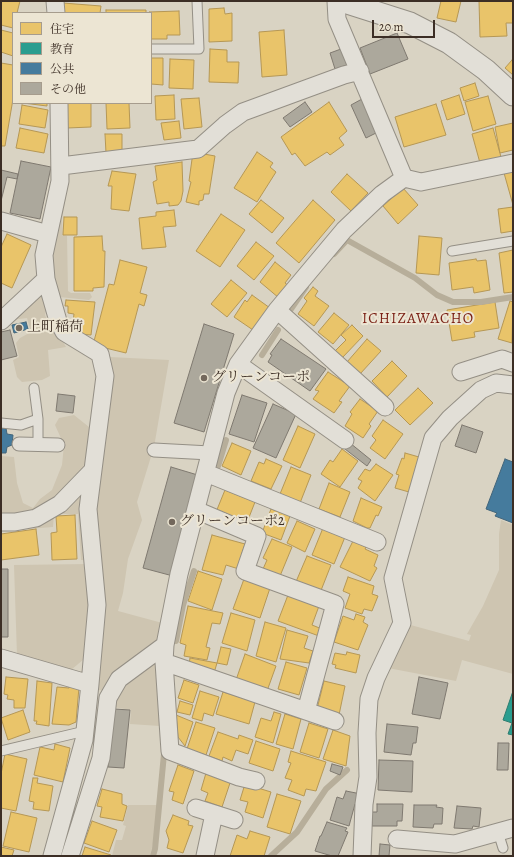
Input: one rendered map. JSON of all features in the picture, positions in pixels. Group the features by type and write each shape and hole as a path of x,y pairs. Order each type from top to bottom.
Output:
{"street":[{"path":"55,1 56,12"},
{"path":"336,1 337,19 404,178"},
{"path":"341,1 410,23 449,43 486,70 513,95"},
{"path":"61,166 198,149 225,125 243,112 344,75 360,71"},
{"path":"52,856 85,731 97,605 88,509 105,376 100,354 64,332 58,321 46,279 44,255 60,181 59,104"},
{"path":"256,781 239,777 170,751 164,653 179,574 226,393 238,364 277,310 344,230 382,194 404,178 421,182 513,163"},
{"path":"1,221 48,234"},
{"path":"1,321 46,279"},
{"path":"277,310 385,407"},
{"path":"461,372 502,359 513,363"},
{"path":"238,364 345,440"},
{"path":"362,856 364,804 368,777 367,733 369,699 376,678 402,623 393,578 398,550 433,438 450,418 481,390 496,383 513,385"},
{"path":"18,444 58,445"},
{"path":"154,450 210,453"},
{"path":"1,522 15,522 36,518 60,504 93,470"},
{"path":"206,473 376,542"},
{"path":"196,510 257,536 245,571 335,604 306,710"},
{"path":"164,653 335,721"},
{"path":"70,856 100,758 108,698 119,679 164,653"},
{"path":"1,659 90,684"},
{"path":"196,808 234,820"},
{"path":"205,856 214,814"},
{"path":"397,839 455,844 506,830"}],"lane":[{"path":"152,49 199,49 197,1"},
{"path":"452,251 513,241"},
{"path":"34,388 38,419 38,445"},
{"path":"1,423 21,425 38,419"},
{"path":"1,751 85,731"},
{"path":"503,848 506,830"}],"shaded area":[{"path":"63,193 66,197 62,219 63,235 67,236 68,291 71,293 90,293 92,297 89,300 59,297 49,271"},
{"path":"43,290 47,306 45,315 52,331 59,335 66,347 48,350 50,376 42,380 22,382 17,377 13,360 19,357 16,343 20,338 31,332 27,318 11,320"},
{"path":"110,357 169,360 154,447 137,502 142,520 128,559 123,593 118,611 166,624 158,647 108,691 98,690 97,560 81,560 78,514 54,514 53,527 1,531 1,456 14,457 17,483 23,503 33,508 40,499 52,490 62,465 64,445 55,425 59,418 74,415 89,427 109,417"},
{"path":"501,520 513,525 513,674 462,660 456,681 388,668 407,624 469,641 471,635 467,634 483,606 499,570 499,534"},
{"path":"89,564 92,609 84,659 71,670 17,656 14,565"},
{"path":"157,659 160,675 160,726 130,724 131,710 113,707 121,688"},
{"path":"128,805 157,805 155,836 150,856 112,856 116,840 122,840 126,826 123,825"}],"building: 住宅":[{"path":"1,1 20,1 17,12 12,12 12,28 1,25"},
{"path":"441,1 461,1 456,22 437,18"},
{"path":"479,1 513,1 513,23 506,23 507,36 480,37"},
{"path":"63,3 101,6 100,12 62,12"},
{"path":"224,8 225,14 232,13 232,41 209,42 209,9"},
{"path":"106,10 146,10 146,12 106,12"},
{"path":"179,11 180,35 167,35 167,39 152,39 152,12 149,12"},
{"path":"1,30 12,33 12,56 1,52"},
{"path":"284,30 287,75 262,77 259,32"},
{"path":"210,49 227,50 227,62 239,62 238,83 209,82"},
{"path":"152,58 163,58 163,85 152,84"},
{"path":"170,59 194,60 193,89 169,88"},
{"path":"513,60 513,75 505,68"},
{"path":"1,63 12,65 12,104 5,146 1,146"},
{"path":"475,83 479,96 464,101 460,88"},
{"path":"174,95 175,119 156,120 155,96"},
{"path":"459,95 465,114 447,120 441,101"},
{"path":"488,96 496,124 473,131 465,102"},
{"path":"199,98 202,127 184,129 181,99"},
{"path":"329,102 347,131 339,138 344,145 330,155 327,152 305,166 295,153 292,155 281,137"},
{"path":"31,104 47,104 47,106"},
{"path":"67,104 91,104 91,127 67,128"},
{"path":"106,104 129,104 130,128 107,129"},
{"path":"436,104 446,135 404,147 395,117"},
{"path":"22,105 48,110 45,128 19,124"},
{"path":"179,121 181,138 164,140 161,123"},
{"path":"513,123 513,150 500,153 495,127"},
{"path":"20,128 48,134 44,153 16,148"},
{"path":"493,128 501,157 480,163 472,134"},
{"path":"105,134 122,134 122,152 106,153"},
{"path":"193,152 215,156 209,194 204,194 203,200 199,201 199,205 186,202 191,182 189,181"},
{"path":"257,152 273,163 270,167 276,172 257,202 234,188"},
{"path":"182,162 183,191 181,201 178,205 169,206 169,202 157,204 153,182 157,180 155,166"},
{"path":"513,170 513,205 504,173"},
{"path":"112,171 136,174 129,211 111,209 112,186 108,186"},
{"path":"347,174 368,193 351,211 331,192"},
{"path":"403,188 418,205 398,224 383,206"},
{"path":"261,200 284,218 272,233 249,214"},
{"path":"313,200 335,220 299,263 276,243"},
{"path":"513,207 513,231 501,233 498,209"},
{"path":"174,210 176,226 163,227 166,247 142,249 139,218 156,216 156,212"},
{"path":"221,214 245,230 220,267 196,251"},
{"path":"64,217 77,217 77,235 63,235"},
{"path":"7,234 31,245 12,288 1,283 1,247"},
{"path":"102,236 103,251 105,251 104,287 93,288 93,291 74,291 74,237"},
{"path":"419,236 442,238 439,275 416,273"},
{"path":"256,242 274,256 254,280 237,266"},
{"path":"513,250 513,292 504,293 499,253"},
{"path":"476,259 477,261 486,260 490,290 474,293 473,287 452,290 449,263"},
{"path":"120,260 147,267 140,293 147,295 144,306 139,304 126,353 93,345 109,284 114,285"},
{"path":"275,262 291,275 285,283 289,286 279,298 260,282"},
{"path":"231,280 247,293 227,317 211,304"},
{"path":"313,287 318,291 315,296 329,306 314,326 298,314 307,301 304,298"},
{"path":"252,295 270,308 253,330 234,317 245,300 247,302"},
{"path":"66,300 95,302 91,335 78,334 78,330 72,330 74,314 68,313 68,306 65,306"},
{"path":"510,301 513,302 512,343 498,339"},
{"path":"495,302 499,328 474,332 475,337 452,341 447,310"},
{"path":"334,313 349,325 333,344 318,332"},
{"path":"352,325 363,336 342,358 335,351 346,340 341,335"},
{"path":"367,339 381,351 360,374 347,362"},
{"path":"392,361 407,376 387,397 372,381"},
{"path":"328,372 350,386 339,401 342,402 334,413 313,399 319,391 315,390"},
{"path":"418,388 433,403 410,425 395,410"},
{"path":"360,399 378,411 369,424 371,426 363,438 345,426 352,414 350,412"},
{"path":"383,420 403,434 385,459 370,448 376,440 372,436"},
{"path":"298,426 315,434 300,468 283,460"},
{"path":"232,443 251,451 241,475 222,466"},
{"path":"342,449 358,461 340,487 321,474 330,460 333,462"},
{"path":"405,453 419,457 409,492 395,488 399,475 396,474 402,458 404,459"},
{"path":"266,459 282,466 271,489 251,481 259,462 264,464"},
{"path":"376,464 393,475 375,501 358,488 362,481 358,479 365,469 370,471"},
{"path":"291,467 311,475 300,503 280,494"},
{"path":"329,483 350,492 340,517 319,509"},
{"path":"225,490 255,502 246,525 216,512"},
{"path":"361,498 382,507 378,516 376,515 370,528 353,521"},
{"path":"271,509 290,516 281,540 262,533"},
{"path":"75,515 77,559 52,560 51,533 57,532 56,516"},
{"path":"297,521 315,529 305,552 287,543"},
{"path":"323,528 345,537 334,564 312,555"},
{"path":"36,529 39,555 1,560 1,534"},
{"path":"212,535 245,544 242,553 242,570 226,565 223,575 202,570"},
{"path":"272,539 292,547 280,576 263,569 267,560 263,558"},
{"path":"353,541 378,555 374,566 377,568 370,581 340,567"},
{"path":"307,556 331,565 320,593 295,584"},
{"path":"198,571 222,579 212,610 188,601"},
{"path":"348,577 374,586 372,594 378,596 372,611 364,609 362,614 345,608 350,594 343,591"},
{"path":"244,579 270,588 260,618 233,609"},
{"path":"288,595 319,606 312,625 322,629 319,636 278,621"},
{"path":"188,606 223,613 220,624 212,623 206,647 210,648 207,660 184,656 186,645 180,643"},
{"path":"231,613 255,620 247,651 222,643"},
{"path":"356,614 365,617 363,622 368,625 358,650 334,642 343,616 354,620"},
{"path":"265,622 286,628 276,662 256,656"},
{"path":"287,630 308,636 304,648 313,651 309,663 280,659"},
{"path":"221,647 231,649 227,665 217,663"},
{"path":"347,652 360,655 356,673 335,668 336,665 332,664 335,653 346,655"},
{"path":"245,654 276,666 267,691 236,680"},
{"path":"190,658 217,663 214,673 189,665"},
{"path":"286,662 307,668 299,695 278,689"},
{"path":"6,677 28,679 25,708 14,708 14,700 7,699 8,695 4,694"},
{"path":"184,680 199,685 193,703 178,698"},
{"path":"37,681 52,683 49,726 36,724 37,721 34,721"},
{"path":"324,681 345,686 339,715 317,709"},
{"path":"69,686 79,687 76,722 69,725 52,724 57,687 69,688"},
{"path":"200,691 219,697 213,716 204,713 202,721 192,718"},
{"path":"223,692 255,702 249,724 216,714"},
{"path":"180,701 193,705 190,715 177,712"},
{"path":"23,710 30,732 8,740 1,718"},
{"path":"274,712 281,714 273,743 255,737 261,718 271,721"},
{"path":"285,714 301,719 293,749 276,744"},
{"path":"176,715 193,722 185,746 178,737"},
{"path":"196,722 215,728 206,755 187,749"},
{"path":"309,723 328,729 319,758 300,752"},
{"path":"333,730 350,736 346,766 323,759"},
{"path":"218,732 238,739 239,735 253,740 248,754 236,750 232,761 223,757 222,761 209,756"},
{"path":"256,741 280,749 273,771 249,763"},
{"path":"55,744 70,748 63,782 34,775 40,747 54,750"},
{"path":"291,751 326,762 316,791 306,789 304,796 288,790 292,780 285,778 291,763 288,762"},
{"path":"5,754 27,759 16,811 1,808 1,774"},
{"path":"178,765 194,771 183,804 172,800 174,792 169,791"},
{"path":"206,773 231,780 222,807 205,801 208,793 201,790"},
{"path":"33,778 38,778 37,783 53,786 49,811 33,809 34,802 29,801"},
{"path":"245,784 271,792 263,818 245,812 248,802 240,800"},
{"path":"102,789 122,794 122,804 127,806 123,821 100,817 102,807 97,806"},
{"path":"277,794 301,801 290,834 267,827"},
{"path":"11,812 37,818 29,852 3,846"},
{"path":"173,815 189,821 188,825 193,826 183,853 167,848 169,840 166,831"},
{"path":"92,821 117,830 109,852 84,843"},
{"path":"250,831 270,837 264,856 230,856 237,835 247,839"},
{"path":"1,847 14,850 12,856 1,856"},
{"path":"85,847 111,855 111,856 82,856"}],"building: 教育":[{"path":"513,691 513,735 508,734 512,723 503,720"}],"building: 公共":[{"path":"26,322 28,329 14,333 12,325"},
{"path":"1,428 6,428 7,434 13,435 12,445 7,447 6,453 1,453"},
{"path":"505,459 513,462 513,523 495,516 497,513 486,509"}],"building: その他":[{"path":"397,33 408,59 370,74 360,48"},
{"path":"341,49 347,65 335,69 330,53"},
{"path":"362,99 378,132 366,138 351,105"},
{"path":"305,102 312,112 290,127 283,118"},
{"path":"21,161 51,167 40,219 10,213"},
{"path":"1,170 18,174 17,179 7,177 1,201"},
{"name":"グリーンコーポ","path":"204,324 234,334 204,432 174,423"},
{"path":"10,330 17,356 1,360 1,332"},
{"path":"281,339 326,369 310,391 268,362 272,355 270,354"},
{"path":"58,394 75,396 73,413 56,411"},
{"path":"242,395 267,403 254,442 229,434"},
{"path":"273,404 296,414 276,458 253,448"},
{"path":"462,425 483,432 476,453 455,446"},
{"path":"350,443 371,460 367,466 345,449"},
{"name":"グリーンコーポ2","path":"171,467 201,476 173,576 143,568"},
{"path":"1,569 8,569 8,637 1,637"},
{"path":"419,677 448,683 440,719 412,714"},
{"path":"114,709 130,710 124,768 108,767"},
{"path":"387,724 418,727 416,743 413,743 411,755 384,752"},
{"path":"498,743 509,743 508,770 497,770"},
{"path":"379,760 413,761 412,792 378,790"},
{"path":"332,764 343,767 340,775 330,771"},
{"path":"346,791 361,794 358,805 355,804 349,826 330,820 337,797 343,799"},
{"path":"377,804 403,804 402,821 397,821 397,826 372,826 372,812 377,812"},
{"path":"414,805 437,805 436,807 443,808 442,824 434,824 433,828 413,827"},
{"path":"457,806 481,808 479,827 473,826 472,829 454,828"},
{"path":"327,822 347,828 345,831 348,832 338,856 332,856 315,851"},
{"path":"380,844 390,845 389,856 379,856"}],"waterway":[{"path":"334,254 347,240 415,278 437,295 453,302 481,302 513,297"},
{"path":"291,309 306,287"},
{"path":"262,355 278,330"},
{"path":"218,466 226,440"},
{"path":"176,641 183,605 194,571"},
{"path":"153,856 155,849 164,754"},
{"path":"271,856 297,832 326,789 347,770"}],"place":[{"name":"上町稲荷","path":"19,328"},
{"name":"グリーンコーポ","path":"204,378"},
{"name":"グリーンコーポ2","path":"172,522"}],"district":[{"name":"ICHIZAWACHO","path":"418,319"}]}
